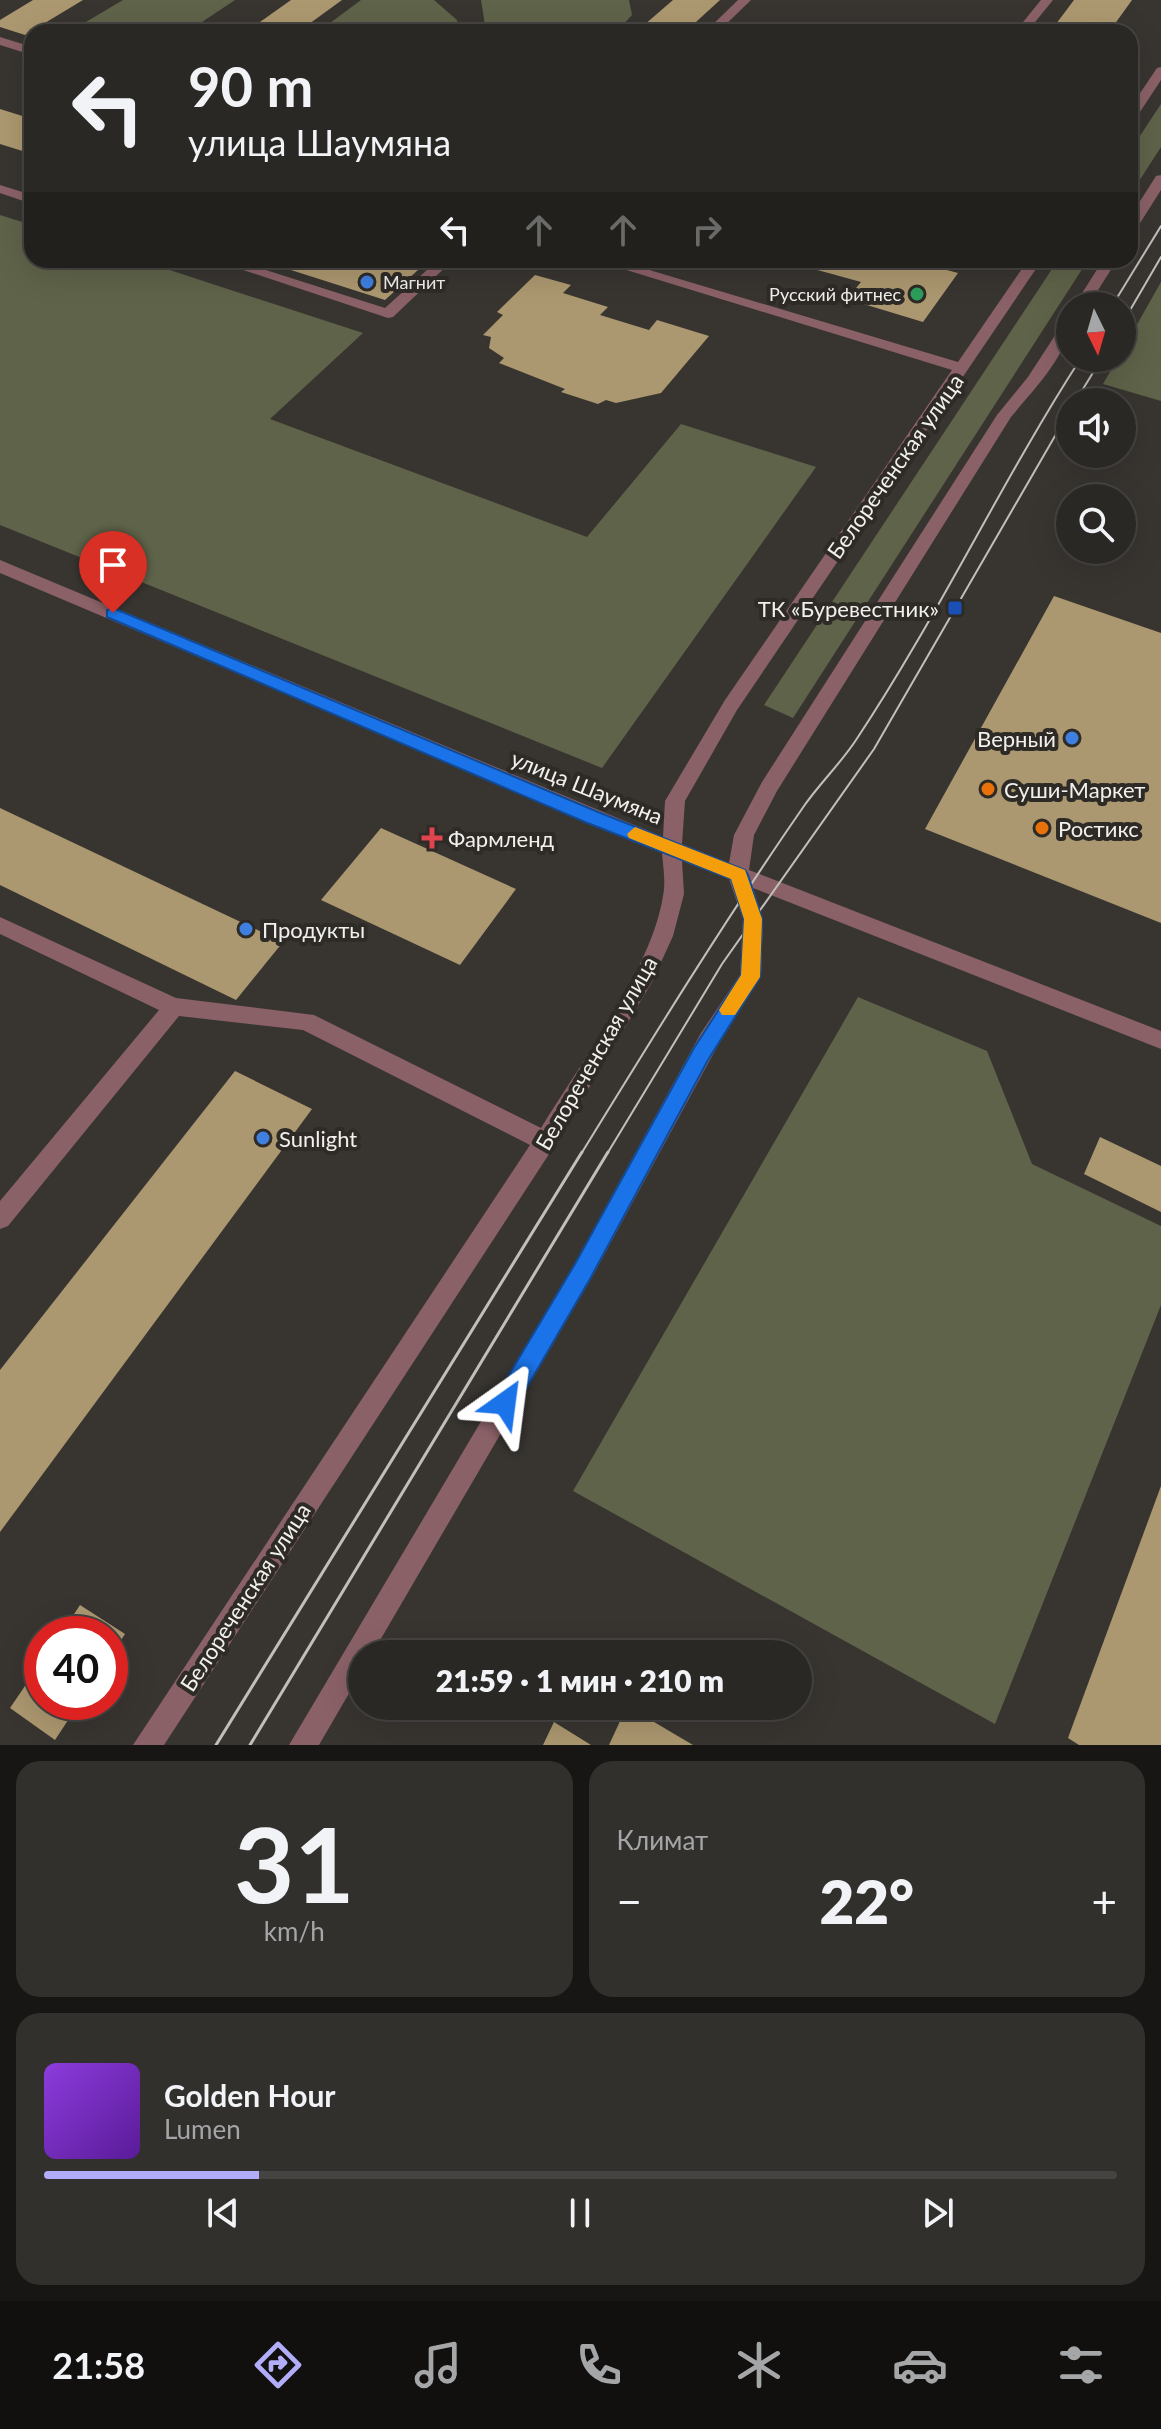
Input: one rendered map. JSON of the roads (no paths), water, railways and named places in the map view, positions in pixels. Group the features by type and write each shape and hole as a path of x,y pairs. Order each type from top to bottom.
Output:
{"street":[{"path":"720,24 745,0"},
{"path":"1028,24 1047,0"},
{"path":"0,41 24,48"},
{"path":"1138,106 1161,71"},
{"path":"1138,215 1161,179"},
{"path":"0,189 24,197"},
{"path":"245,268 388,314 437,268"},
{"path":"628,268 963,368"},
{"name":"Белореченская улица","path":"147,1745 545,1141 645,976 663,936 674,894 672,848 675,801 731,705 1030,268"},
{"path":"1090,292 1105,268"},
{"path":"303,1745 583,1271 709,1040 750,977 753,919 738,875 744,835 769,787 1005,415 1056,345"},
{"name":"улица Шаумяна","path":"0,566 592,817 1161,1040"},
{"path":"0,925 174,1007 306,1021 545,1141"},
{"path":"0,1218 174,1007"}],"tram line":[{"path":"1138,264 1161,226"},
{"path":"1136,300 1161,257"},
{"path":"1121,292 1135,268"},
{"path":"581,1154 746,892 886,693 1072,372"},
{"path":"1084,388 1093,372"},
{"path":"607,1154 722,964 874,749 1056,434"},
{"path":"216,1745 582,1152"},
{"path":"250,1745 608,1152"}],"place":[{"name":"Магнит","path":"367,282"},
{"name":"Русский фитнес","path":"917,294"},
{"name":"ТК «Буревестник»","path":"955,608"},
{"name":"Верный","path":"1072,738"},
{"name":"Суши-Маркет","path":"988,789"},
{"name":"Ростикс","path":"1042,828"},
{"name":"Фармленд","path":"432,838"},
{"name":"Продукты","path":"246,929"},
{"name":"Sunlight","path":"263,1138"}]}
